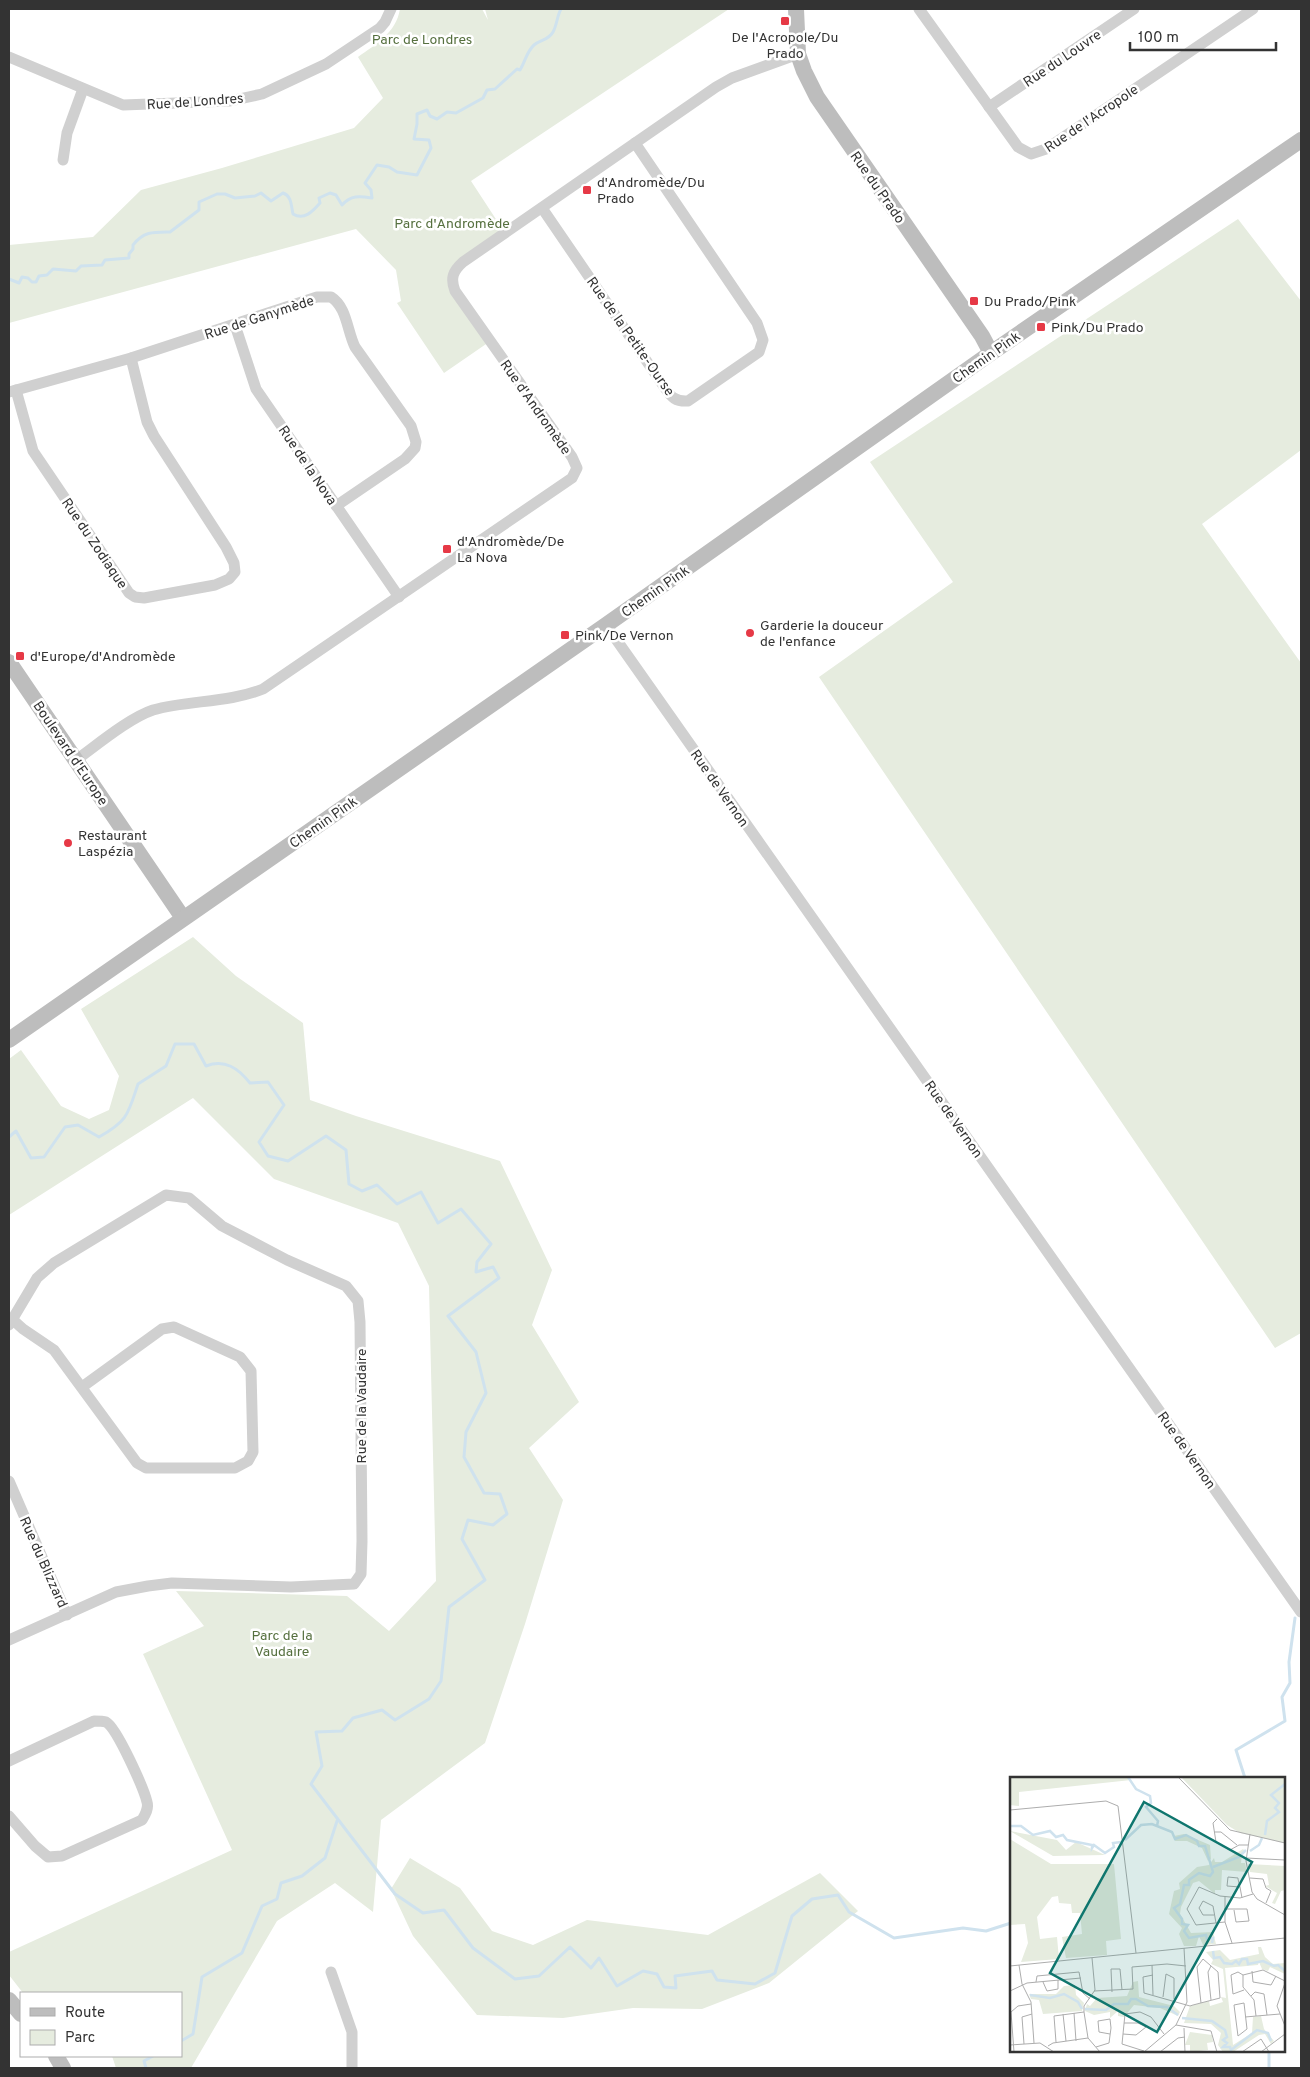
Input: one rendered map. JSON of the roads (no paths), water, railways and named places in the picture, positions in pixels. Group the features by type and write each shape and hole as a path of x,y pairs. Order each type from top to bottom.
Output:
{"main road":[{"name":"Rue du Prado","path":"796,9 798,54 804,71 828,115 992,353"},
{"name":"Chemin Pink","path":"9,1040 606,625 992,353 1301,140"},
{"name":"Boulevard d'Europe","path":"9,662 183,918"},
{"path":"9,2000 20,2013"},
{"path":"57,2057 63,2068"}],"street":[{"name":"Rue de Londres","path":"9,57 114,103 131,106 230,101 252,97 318,68 346,53 380,28 391,9"},
{"name":"Rue de l'Acropole","path":"920,9 1018,147 1025,152 1038,153 1253,9"},
{"name":"Rue du Louvre","path":"989,107 1134,9"},
{"name":"Rue d'Andromède","path":"76,760 136,718 151,711 244,695 263,689 572,478 576,468 572,457 489,342 452,284 453,272 463,262 723,83 798,54"},
{"path":"63,160 67,133 83,89"},
{"name":"Rue de la Petite-Ourse","path":"542,208 670,396 674,399 688,401 759,352 763,340 757,323 634,143"},
{"name":"Rue de Ganymède","path":"12,391 131,358 317,297 331,297 340,306 349,336 355,347 415,433 416,442 411,455 336,506"},
{"name":"Rue de la Nova","path":"235,325 256,389 398,597"},
{"name":"Rue du Zodiaque","path":"12,391 33,451 129,593 135,597 144,598 222,583 235,572 234,563 226,547 154,436 147,422 131,358"},
{"name":"Rue de Vernon","path":"606,625 1301,1612"},
{"name":"Rue de la Vaudaire","path":"9,1640 116,1592 172,1582 291,1587 354,1584 362,1574 360,1322 358,1301 346,1286 286,1260 222,1226 189,1198 166,1195 54,1263 37,1278 11,1323"},
{"path":"11,1323 54,1350 137,1463 146,1468 235,1468 248,1461 253,1452 251,1372 240,1357 174,1327 162,1329 82,1387"},
{"name":"Rue du Blizzard","path":"9,1481 11,1494 67,1615"},
{"path":"9,1761 94,1721 106,1722 114,1730 127,1754 148,1804 142,1820 62,1856 48,1857 35,1846 9,1816"},
{"path":"331,1972 352,2032 352,2068"}],"waterway":[{"path":"9,279 19,283 22,277 36,282 39,276 47,275 53,269 76,271 81,266 102,265 105,260 129,258 133,245 141,237 154,232 170,232 199,210 199,202 217,194 225,194 235,198 255,196 261,193 271,201 283,193 290,199 293,214 297,216 305,216 311,212 320,203 319,198 330,193 336,195 342,205 349,199 356,197 372,198 371,190 365,183 377,165 389,167 397,172 417,175 431,148 429,140 414,139 417,114 427,110 430,116 437,119 447,112 456,113 483,98 487,90 495,89 517,69 520,70 532,47 551,35 561,9"},
{"path":"9,1137 16,1131 31,1158 44,1157 65,1127 78,1125 99,1137 116,1126 126,1116 138,1084 166,1066 175,1044 194,1044 206,1066 225,1064 236,1069 250,1083 268,1082 284,1105 259,1142 268,1156 288,1161 326,1136 346,1150 349,1184 362,1191 377,1185 397,1204 421,1192 438,1223 461,1209 491,1244 477,1262 476,1272 493,1267 499,1278 448,1316 476,1352 486,1393 466,1432 464,1457 484,1493 500,1494 507,1514 493,1525 468,1520 462,1539 485,1580 449,1607 441,1681 429,1699 395,1720 382,1710 353,1718 342,1731 316,1732 322,1766 311,1784 395,1894 423,1913 444,1910 473,1948 515,1979 539,1976 570,1947 591,1968 599,1958 617,1986 643,1971 657,1974 664,1987 676,1988 675,1976 712,1971 717,1980 755,1984 775,1973 792,1916 812,1899 838,1895 849,1912 894,1938 963,1928 986,1931 1010,1923"},
{"path":"1245,1777 1236,1750 1285,1721 1282,1697 1290,1683 1289,1662 1295,1618"},
{"path":"182,2040 193,2034 202,1977 242,1953 262,1906 277,1899 281,1883 302,1876 325,1858 337,1821"},
{"path":"1269,2052 1269,2068"},
{"path":"146,2068 144,2061 151,2057"}],"place":[{"name":"De l'Acropole/Du Prado","path":"785,21"},
{"name":"d'Andromède/Du Prado","path":"587,190"},
{"name":"Du Prado/Pink","path":"974,301"},
{"name":"Pink/Du Prado","path":"1041,327"},
{"name":"d'Andromède/De La Nova","path":"447,549"},
{"name":"Garderie la douceur de l'enfance","path":"750,633"},
{"name":"Pink/De Vernon","path":"565,635"},
{"name":"d'Europe/d'Andromède","path":"20,656"},
{"name":"Restaurant Laspézia","path":"68,843"}],"park label":[{"name":"Parc de Londres","path":"422,39"},
{"name":"Parc d'Andromède","path":"452,223"},
{"name":"Parc de la Vaudaire","path":"282,1644"}]}
